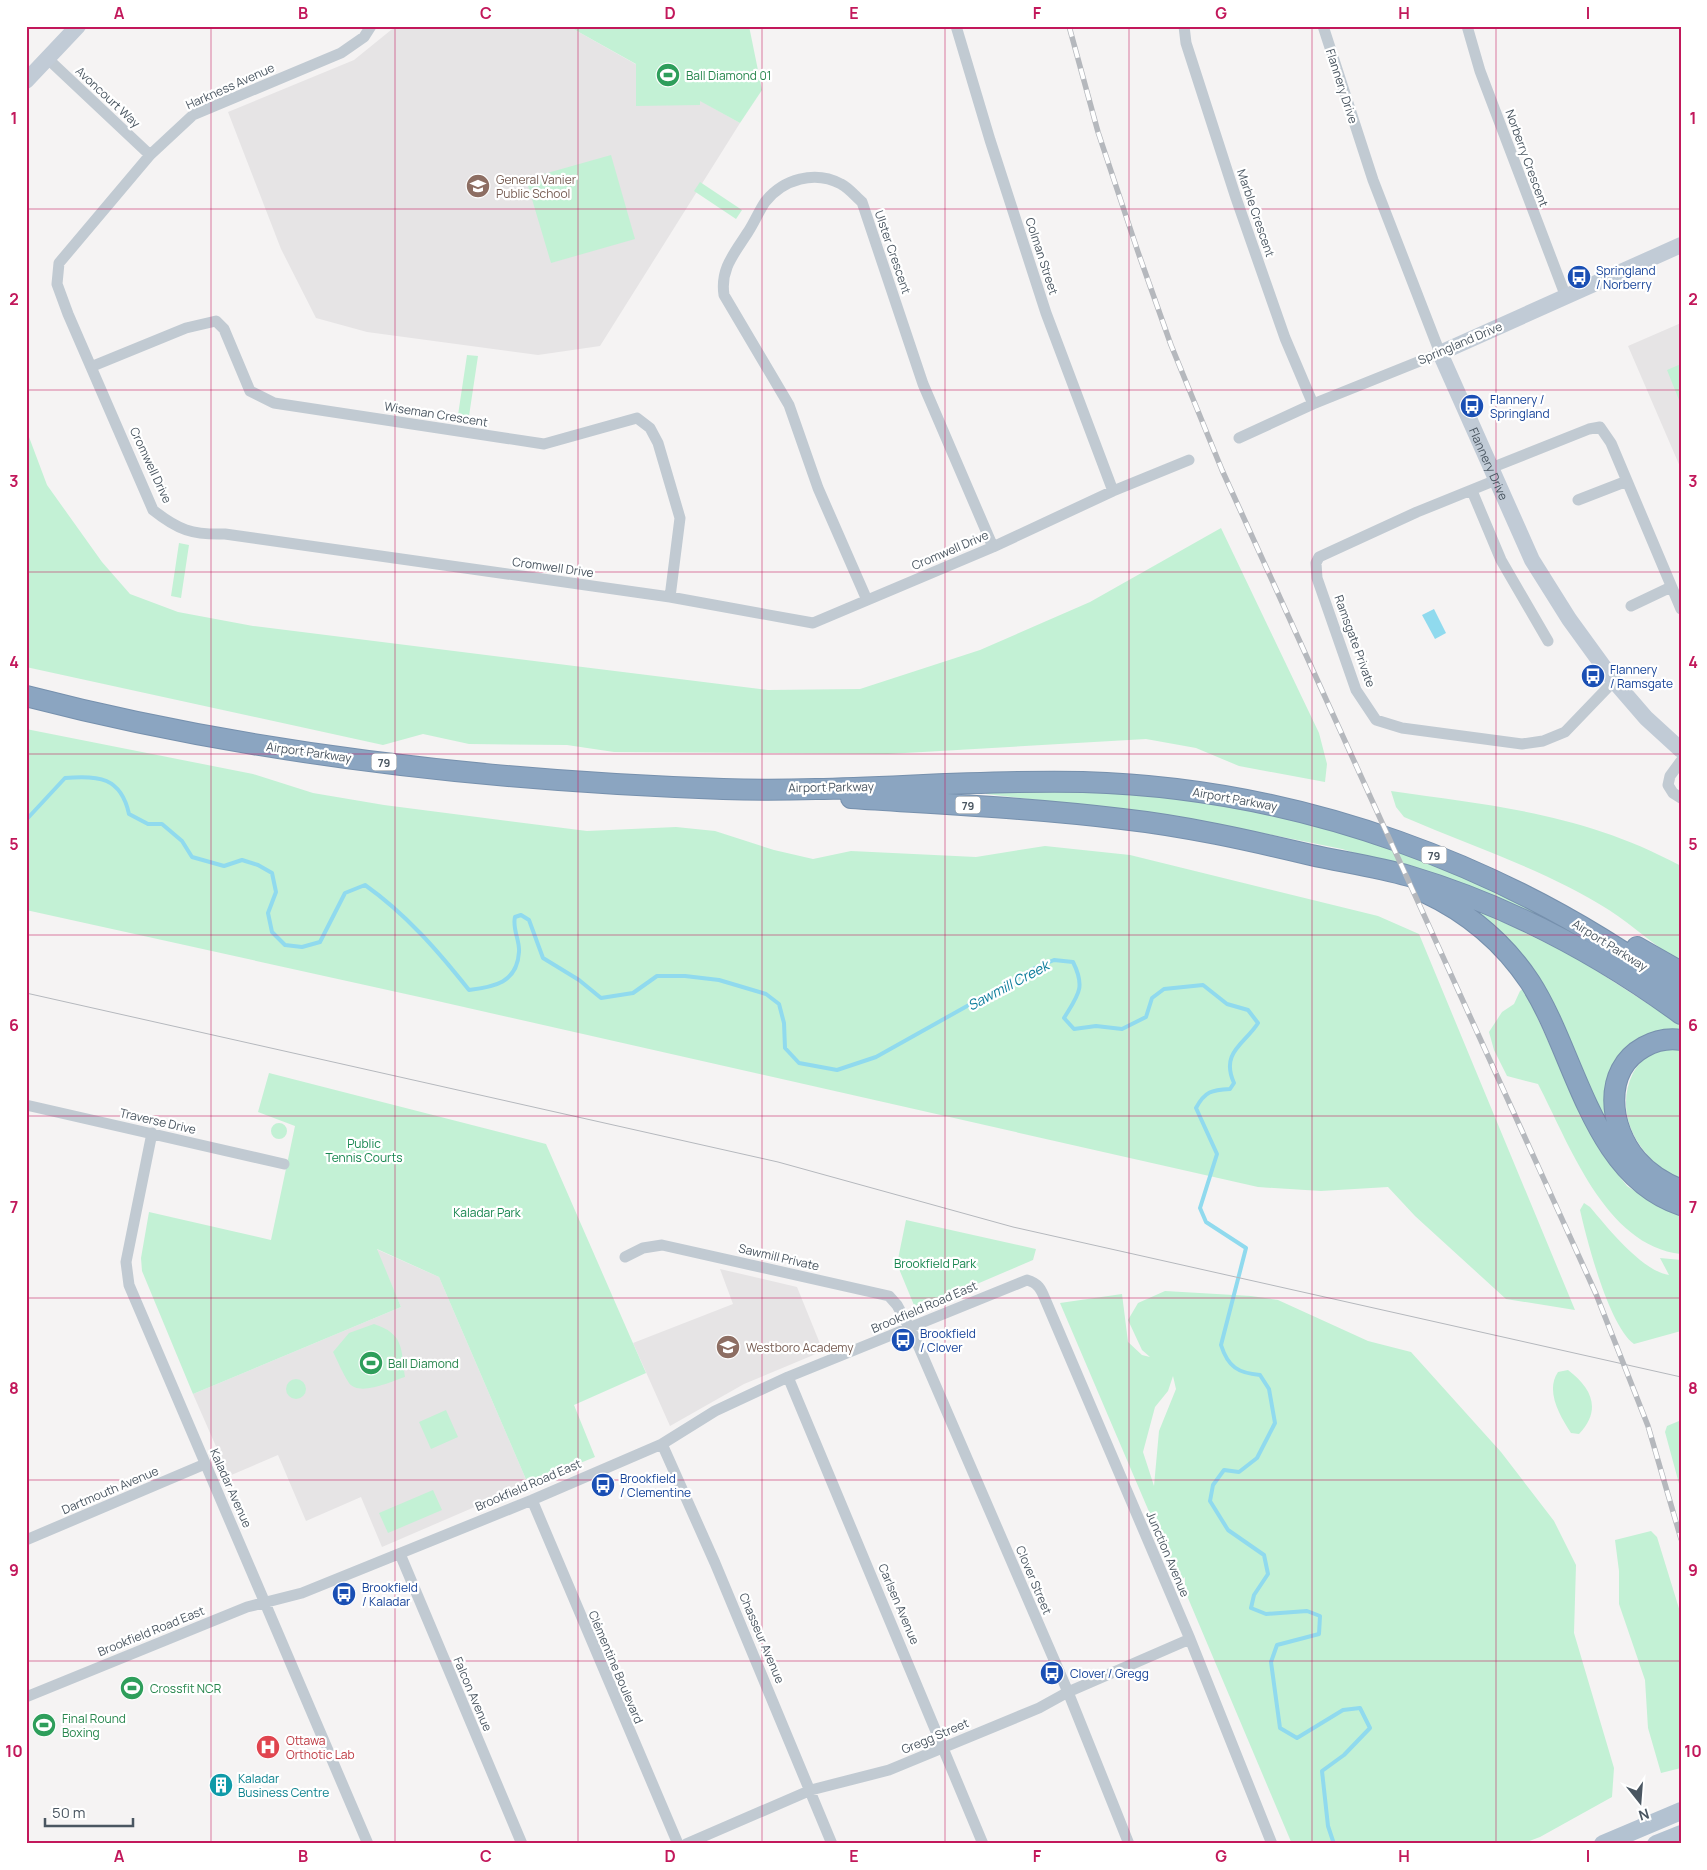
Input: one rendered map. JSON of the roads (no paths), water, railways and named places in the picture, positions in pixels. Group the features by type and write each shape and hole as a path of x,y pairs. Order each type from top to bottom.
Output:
{"highway":[{"name":"Airport Parkway","path":"26,696 171,728 250,743 419,767 541,779 746,790 836,798 1016,808 1124,819 1228,836 1411,877 1465,895 1526,921 1597,958 1681,1014"},
{"name":"Airport Parkway","path":"746,790 1046,782 1107,783 1168,788 1250,800 1328,818 1419,849 1477,873 1534,901 1608,943 1681,992"},
{"path":"1365,867 1444,901 1480,927 1502,946 1537,995 1594,1120 1614,1153 1653,1193 1664,1200 1681,1205"},
{"path":"1477,873 1547,900 1681,972"},
{"path":"1681,1040 1673,1039 1650,1043 1628,1058 1618,1075 1613,1099 1622,1136 1636,1160 1654,1176 1681,1190"}],"main road":[{"path":"1603,1844 1681,1811"},
{"path":"1659,1842 1681,1835"}],"street":[{"path":"26,81 78,26"},
{"name":"Harkness Avenue","path":"59,263 150,155 193,115 341,53 364,37 371,26"},
{"name":"Colman Street","path":"956,26 990,140 1046,313 1113,491"},
{"name":"Marble Crescent","path":"1184,26 1186,44 1239,207 1285,338 1313,404"},
{"name":"Flannery Drive","path":"1323,26 1373,180 1440,353 1532,560 1569,619 1614,681 1646,718 1681,750"},
{"name":"Norberry Crescent","path":"1467,26 1480,71 1566,297"},
{"name":"Avoncourt Way","path":"48,59 150,155"},
{"name":"Ulster Crescent","path":"867,600 818,488 789,405 724,295 722,281 728,264 766,201 787,184 803,177 816,177 842,184 862,202 923,384 992,546"},
{"name":"Springland Drive","path":"1239,438 1313,404 1440,353 1681,245"},
{"name":"Cromwell Drive","path":"59,263 57,284 61,297 93,366 153,510 173,526 199,535 225,534 670,598 814,623 1113,491 1189,460"},
{"name":"Wiseman Crescent","path":"93,366 186,328 216,321 224,329 250,391 274,403 544,444 637,418 650,428 658,443 680,518 670,598"},
{"name":"Ramsgate Private","path":"1614,681 1565,732 1544,741 1522,744 1402,728 1376,720 1356,690 1317,578 1316,563 1319,557 1417,512 1472,491 1493,474 1589,428 1600,428 1611,443 1626,481"},
{"path":"1578,500 1626,481 1681,609"},
{"path":"1472,491 1501,560 1548,641"},
{"path":"1631,606 1671,587"},
{"path":"1681,761 1670,776 1668,785 1681,798"},
{"name":"Traverse Drive","path":"26,1105 284,1164"},
{"name":"Kaladar Avenue","path":"152,1133 126,1262 128,1277 205,1464 266,1602 368,1844"},
{"name":"Sawmill Private","path":"626,1257 643,1248 662,1245 889,1296 897,1305 910,1329"},
{"name":"Brookfield Road East","path":"26,1697 247,1607 302,1593 532,1500 662,1444 715,1411 788,1377 910,1329 1023,1280 1030,1280"},
{"name":"Junction Avenue","path":"1030,1280 1040,1288 1190,1640 1272,1844"},
{"name":"Clover Street","path":"910,1329 1068,1692 1129,1844"},
{"name":"Carlsen Avenue","path":"788,1377 983,1844"},
{"name":"Chasseur Avenue","path":"662,1444 715,1563 832,1844"},
{"name":"Dartmouth Avenue","path":"26,1540 205,1464"},
{"name":"Clémentine Boulevard","path":"532,1500 678,1844"},
{"name":"Falcon Avenue","path":"400,1554 522,1844"},
{"name":"Gregg Street","path":"686,1844 811,1790 889,1770 1040,1708 1068,1692 1190,1640"}],"water":[{"path":"1434,609 1446,633 1435,639 1422,615"}],"waterway":[{"name":"Sawmill Creek","path":"26,820 65,778 98,778 114,786 120,792 129,814 148,824 162,824 182,841 192,857 224,866 242,860 258,865 272,873 276,892 268,913 272,932 285,945 302,947 320,942 345,893 365,885 394,908 421,934 469,990 503,982 514,971 519,952 514,921 515,917 521,915 529,920 543,958 579,980 601,998 633,993 657,976 685,976 719,980 766,994 779,1004 784,1023 785,1048 799,1063 837,1070 876,1057 1035,968 1054,960 1073,962 1077,971 1080,985 1079,991 1064,1018 1074,1029 1096,1026 1122,1029 1146,1017 1152,998 1164,989 1203,985 1227,1004 1248,1010 1258,1023 1232,1056 1230,1072 1234,1083 1230,1089 1210,1092 1196,1108 1217,1154 1200,1208 1206,1222 1246,1248 1221,1345 1227,1359 1235,1368 1246,1373 1260,1375 1269,1389 1275,1423 1257,1458 1239,1472 1224,1470 1213,1485 1210,1501 1228,1530 1264,1555 1268,1574 1254,1595 1251,1608 1266,1614 1307,1611 1320,1616 1319,1634 1277,1645 1271,1662 1280,1728 1297,1738 1343,1710 1360,1708 1370,1728 1344,1755 1322,1771 1328,1826 1334,1844"}],"tram line":[{"path":"26,993 778,1162 1013,1227 1681,1377"}],"railway":[{"path":"1069,26 1098,132 1171,345 1222,470 1596,1294 1648,1426 1681,1539"}],"place":[{"name":"Ball Diamond 01","path":"668,75"},
{"name":"General Vanier Public School","path":"478,186"},
{"name":"Springland / Norberry","path":"1579,277"},
{"name":"Flannery / Springland","path":"1472,406"},
{"name":"Flannery / Ramsgate","path":"1593,676"},
{"name":"Brookfield / Clover","path":"903,1340"},
{"name":"Westboro Academy","path":"728,1347"},
{"name":"Ball Diamond","path":"371,1363"},
{"name":"Brookfield / Clementine","path":"603,1485"},
{"name":"Brookfield / Kaladar","path":"344,1594"},
{"name":"Clover / Gregg","path":"1052,1673"},
{"name":"Crossfit NCR","path":"132,1688"},
{"name":"Final Round Boxing","path":"44,1725"},
{"name":"Ottawa Orthotic Lab","path":"268,1747"},
{"name":"Kaladar Business Centre","path":"221,1785"}],"park label":[{"name":"Public Tennis Courts","path":"364,1150"},
{"name":"Kaladar Park","path":"487,1212"},
{"name":"Brookfield Park","path":"935,1263"}]}
